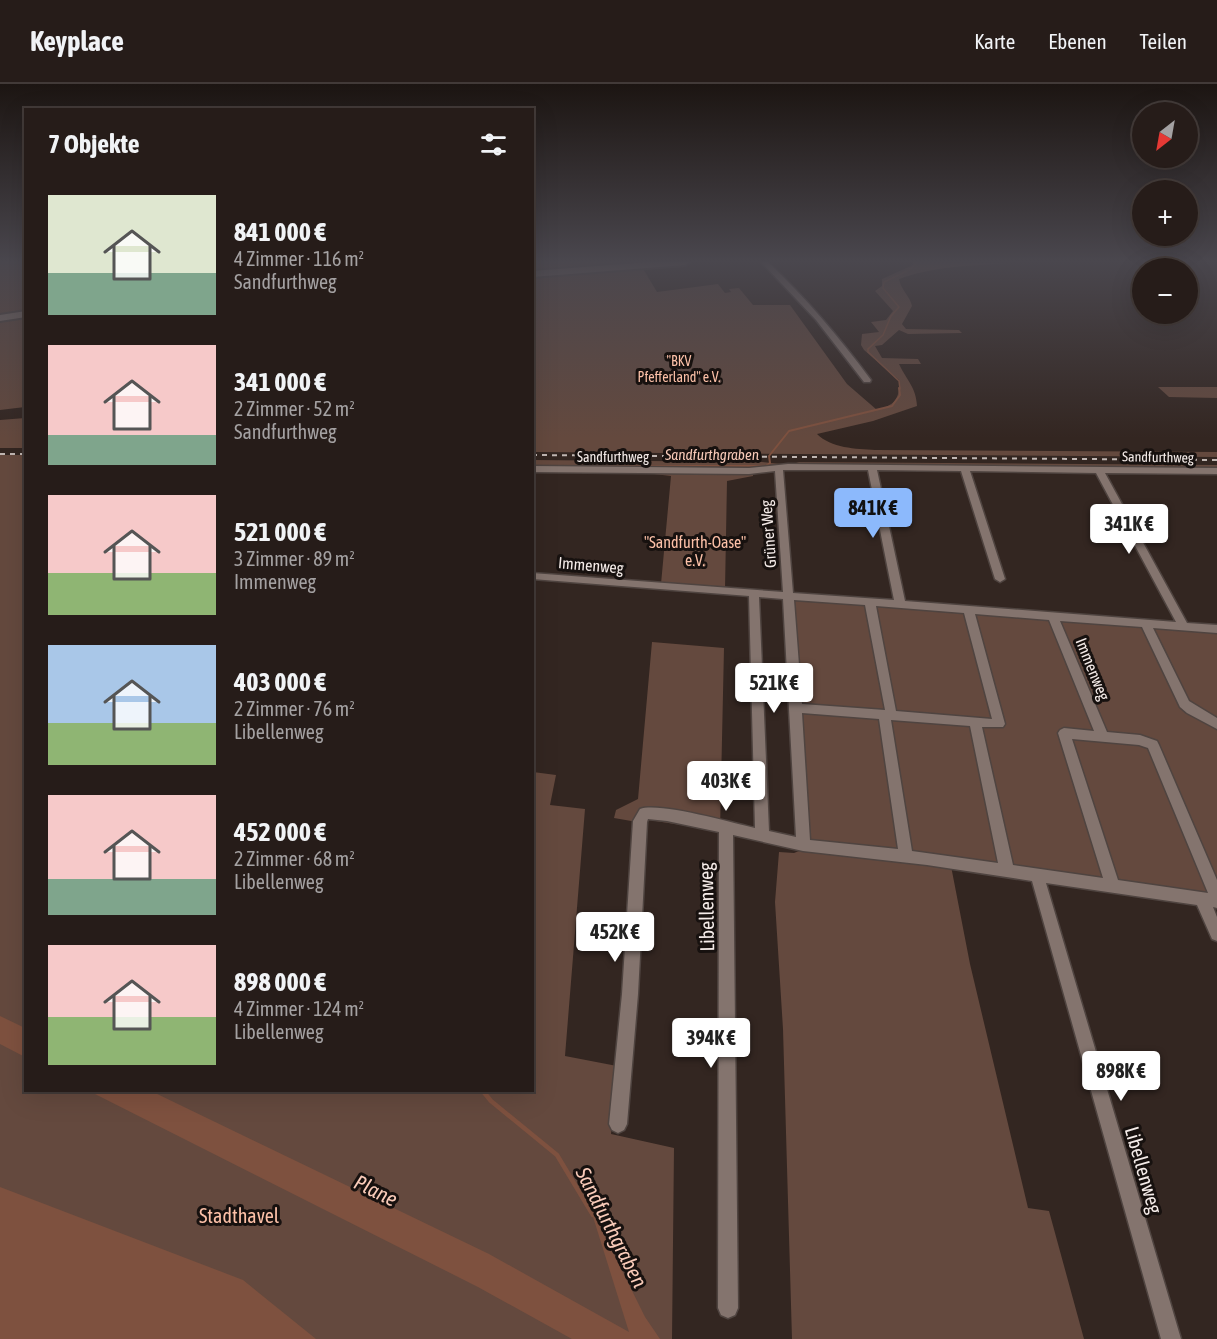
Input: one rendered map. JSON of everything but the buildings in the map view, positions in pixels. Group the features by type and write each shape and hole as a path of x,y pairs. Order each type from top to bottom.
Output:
{"street":[{"path":"820,321 867,380"},
{"name":"Sandfurthweg","path":"534,470 748,471 788,467 1217,471"},
{"path":"872,468 900,604"},
{"path":"963,468 1000,579"},
{"name":"Grüner Weg","path":"778,469 788,596"},
{"name":"Sandfurthweg","path":"1099,470 1184,627"},
{"name":"Immenweg","path":"534,576 1217,629"},
{"path":"754,594 762,835"},
{"path":"788,596 803,845"},
{"path":"870,602 891,707 887,715 906,856"},
{"path":"796,708 999,724 969,610"},
{"name":"Immenweg","path":"1053,616 1102,735"},
{"path":"1146,624 1184,704 1217,724"},
{"path":"975,723 1007,871"},
{"path":"1113,886 1064,733 1140,740 1153,745 1212,899 1217,934"},
{"path":"618,1124 630,994 640,821 645,813 803,845 906,856 1212,899"},
{"name":"Libellenweg","path":"726,828 728,1308"},
{"name":"Libellenweg","path":"1037,875 1171,1339"}],"green space":[{"path":"0,321 24,321 24,407 0,410"},
{"name":"\"BKV Pfefferland\" e.V.","path":"534,321 801,321 847,384 877,410 888,406 895,400 899,392 899,380 861,345 862,334 879,332 871,322 904,321 902,324 906,329 959,330 962,333 908,334 899,330 882,345 875,346 882,358 918,359 921,364 899,364 913,389 917,406 873,421 817,434 829,442 844,447 875,450 1217,452 1217,457 534,452"},
{"path":"1158,387 1217,387 1217,398 1169,397"},
{"path":"24,418 24,448 0,448 0,420"},
{"name":"Stadthavel","path":"0,455 24,455 24,1092 534,1092 534,772 556,775 550,805 585,809 565,1056 617,1066 611,1134 674,1148 672,1339 0,1339"},
{"path":"534,460 781,464 751,470 534,468"},
{"path":"799,462 1217,465 1217,469 793,464"},
{"name":"\"Sandfurth-Oase\" e.V.","path":"637,472 753,472 753,476 727,481 725,590 661,584 671,476"},
{"path":"793,599 1217,632 1217,898 807,841"},
{"path":"652,642 724,648 720,831 649,820 637,822 614,818 616,810 638,799"},
{"path":"804,849 951,866 970,964 1028,1208 1049,1211 1084,1339 792,1339 783,1029 775,902 779,852 794,853"}],"shaded area":[{"path":"0,1016 24,1028 24,1056 0,1044"},
{"path":"91,1092 153,1092 489,1254 629,1332 589,1204 645,1317 660,1339 572,1339 478,1287"},
{"path":"0,1187 243,1280 316,1339 0,1339"}],"waterway":[{"name":"Sandfurthgraben","path":"889,321 883,335 868,349 868,352 899,381 900,389"},
{"name":"Sandfurthgraben","path":"534,466 766,466 770,463 769,456 789,431 892,406 900,395 899,388"},
{"name":"Sandfurthgraben","path":"484,1092 491,1101 557,1155 593,1215"}],"railway":[{"path":"0,454 24,454"},
{"path":"534,455 1217,460"}],"water label":[{"name":"Plane","path":"376,1190"}]}
